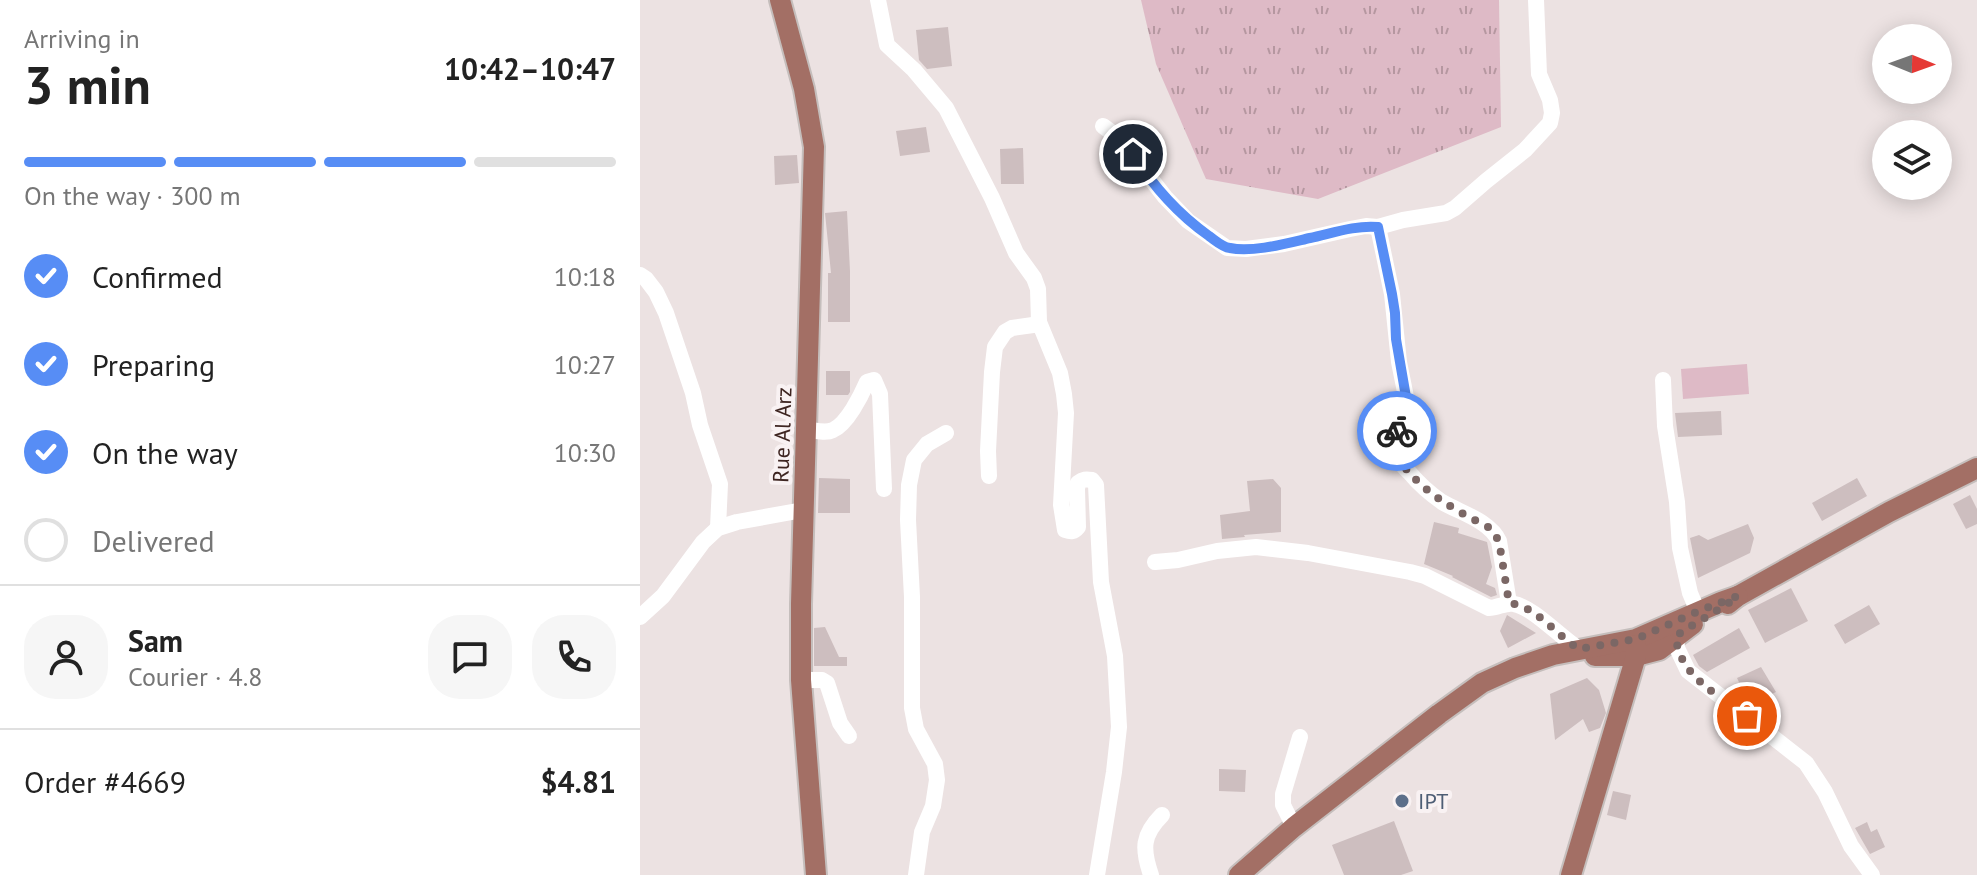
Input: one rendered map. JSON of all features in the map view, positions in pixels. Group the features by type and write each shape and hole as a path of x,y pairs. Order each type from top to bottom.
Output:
{"main road":[{"name":"Rue Al Arz","path":"780,0 804,89 814,147 801,680 816,875"},
{"path":"1604,769 1615,748 1642,673 1664,639 1698,612 1738,596 1878,518 1977,468"},
{"path":"1544,658 1636,647 1664,639 1724,607 1738,596"},
{"path":"1239,875 1294,827 1482,683 1544,658 1579,649 1636,647"},
{"path":"1571,875 1604,769 1636,647"}],"street":[{"path":"878,0 887,45 932,89 954,120 1016,253 1038,289 1039,322 1060,373 1064,394 1066,413 1061,505 1065,530 1075,531 1078,527 1078,483 1092,480 1097,490 1101,582 1115,656 1119,727 1097,875"},
{"path":"1103,126 1119,138 1188,221 1227,248 1284,244 1446,213 1525,150 1550,123 1550,100 1539,74 1536,0"},
{"path":"1378,227 1392,294 1406,397 1393,451 1425,490 1496,534 1509,603"},
{"path":"640,275 656,292 666,313 693,393 720,484 718,528"},
{"path":"989,476 995,347 1005,332 1012,328 1039,322"},
{"path":"806,429 827,432 836,428 854,406 867,382 874,380 880,394 884,489"},
{"path":"1663,380 1665,426 1677,502 1680,548 1690,593 1698,612"},
{"path":"916,875 922,832 933,806 937,780 935,764 916,729 912,708 909,485 914,460 927,444 946,433"},
{"path":"640,617 663,596 703,542 718,528 803,510"},
{"path":"1155,562 1238,548 1268,548 1425,576 1489,608 1515,604 1579,649"},
{"path":"1664,639 1677,648 1688,671 1806,763 1825,792 1851,846 1872,875"},
{"path":"801,680 822,680 827,683 840,723 849,736"},
{"path":"1294,827 1283,805 1283,794 1300,737"},
{"path":"1151,875 1145,851 1146,838 1162,815"}],"green space":[{"path":"1141,0 1499,0 1501,127 1318,199 1206,179 1156,64"},
{"path":"1747,364 1749,394 1683,399 1681,369"}],"building":[{"path":"948,27 952,66 927,69 919,60 916,30"},
{"path":"926,127 930,152 900,156 896,131"},
{"path":"1023,148 1024,184 1001,184 1000,149"},
{"path":"797,155 799,183 775,185 774,156"},
{"path":"847,211 850,322 828,322 828,273 831,273 825,213"},
{"path":"826,371 850,371 848,395 826,395"},
{"path":"1721,411 1722,435 1678,437 1675,413"},
{"path":"819,478 850,479 850,513 818,513"},
{"path":"1857,478 1867,496 1822,521 1812,503"},
{"path":"1273,479 1281,488 1281,532 1222,539 1220,515 1250,511 1247,481"},
{"path":"1970,495 1977,509 1977,524 1966,529 1953,504"},
{"path":"1434,522 1459,528 1458,533 1487,542 1492,567 1486,584 1495,588 1497,595 1491,597 1424,564"},
{"path":"1748,524 1754,538 1750,553 1698,578 1690,538 1699,535 1708,540"},
{"path":"1791,588 1808,621 1765,643 1748,610"},
{"path":"1869,605 1880,624 1845,644 1834,625"},
{"path":"1507,615 1536,633 1508,648 1500,631"},
{"path":"825,627 839,657 847,657 847,666 814,666 814,628"},
{"path":"1739,628 1750,648 1707,672 1699,666 1693,655"},
{"path":"1761,667 1776,692 1750,705 1737,678"},
{"path":"1587,678 1599,690 1606,713 1600,728 1589,732 1583,719 1555,740 1550,694"},
{"path":"1219,769 1246,770 1245,792 1219,791"},
{"path":"1613,791 1631,795 1626,820 1607,815"},
{"path":"1394,821 1413,871 1401,875 1344,875 1332,845"},
{"path":"1867,822 1871,832 1877,829 1885,847 1870,854 1855,828"}],"way so far":[{"path":"1397,431 1393,451 1414,479 1425,490 1496,534 1509,603 1521,606 1579,649 1636,639 1738,596 1676,636 1677,648 1688,671 1747,716"}],"place":[{"name":"IPT","path":"1402,801"}],"route":[{"path":"1133,154 1144,172 1188,221 1227,248 1284,244 1366,226 1378,227 1392,294 1406,397 1397,431"}]}
